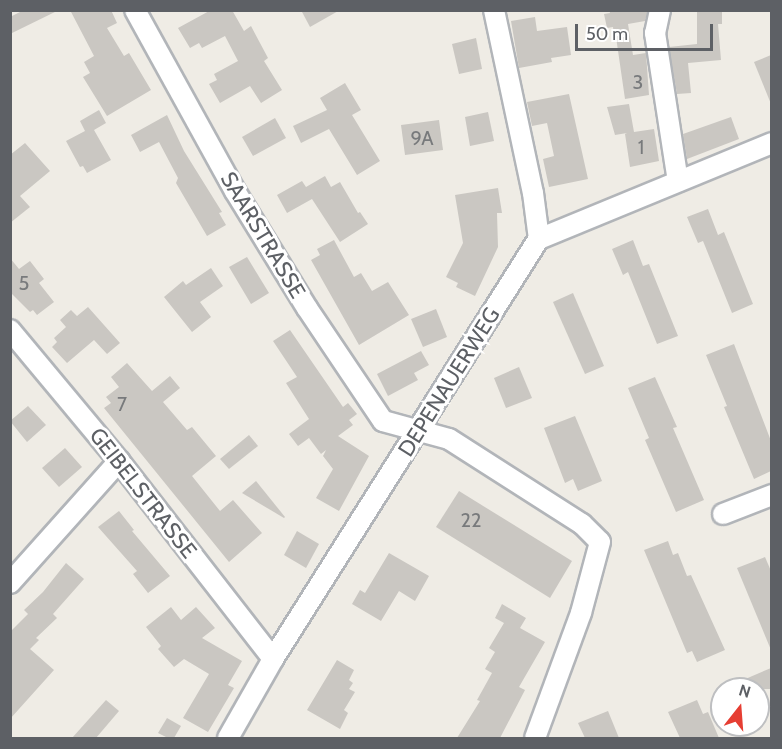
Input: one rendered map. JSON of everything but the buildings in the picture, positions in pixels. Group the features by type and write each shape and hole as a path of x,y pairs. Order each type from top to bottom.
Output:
{"street":[{"name":"SAARSTRASSE","path":"135,10 235,190 307,308 382,421 449,439 582,524 600,542 581,613 535,738"},
{"path":"494,10 533,193 539,239 771,143"},
{"path":"660,10 655,33 678,182"},
{"name":"DEPENAUERWEG","path":"228,738 273,659 539,239"},
{"name":"GEIBELSTRASSE","path":"10,330 119,461 273,659"},
{"path":"10,583 119,461"},
{"path":"723,514 771,495"}]}
